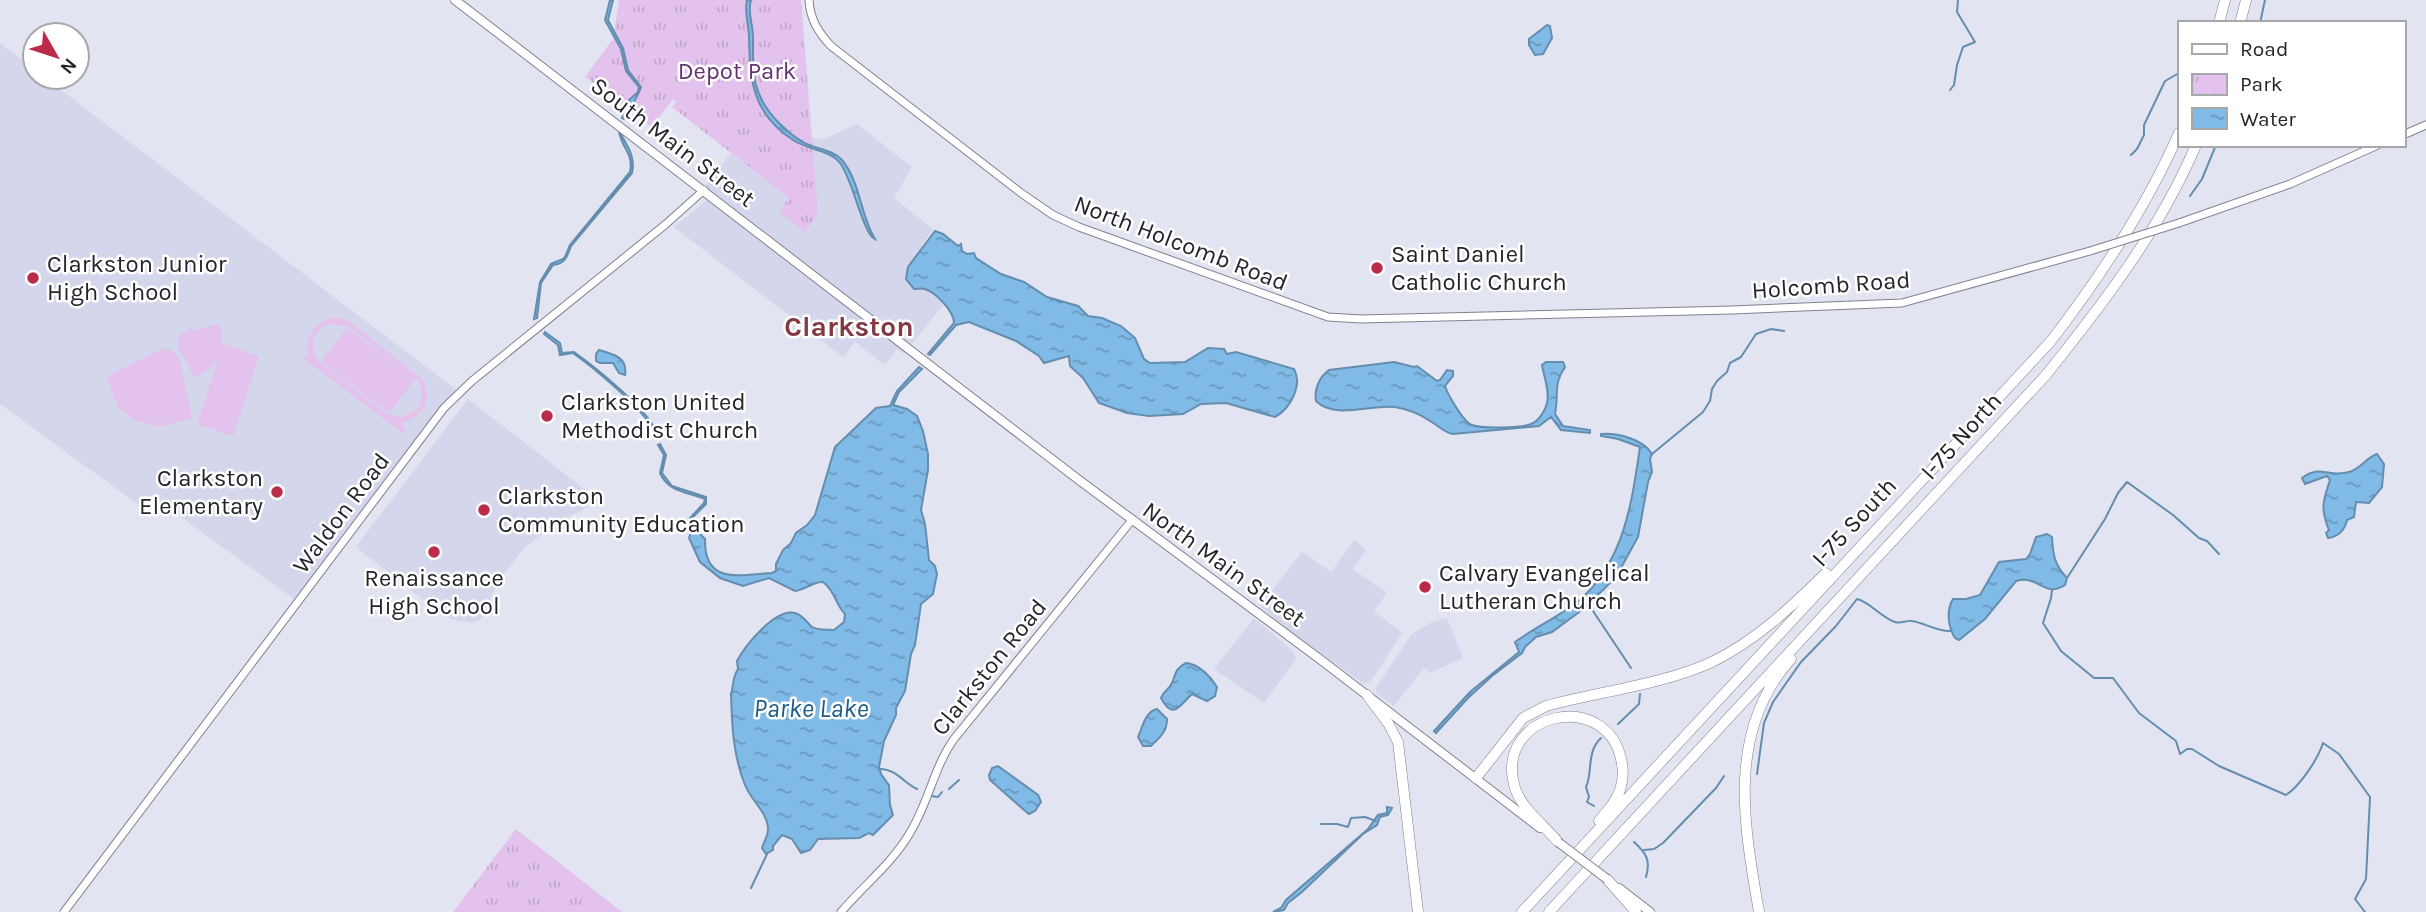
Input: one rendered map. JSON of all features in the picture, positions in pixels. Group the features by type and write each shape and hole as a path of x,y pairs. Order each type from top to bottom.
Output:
{"highway":[{"path":"2220,21 2225,0"},
{"path":"2241,21 2246,0"},
{"name":"I-75 South","path":"1522,912 2051,341 2083,300 2137,216 2178,134"},
{"name":"I-75 North","path":"1549,912 2046,375 2098,310 2161,215 2195,147"},
{"path":"1476,778 1515,728 1535,710 1697,668 1745,643 1783,615 1890,513"},
{"path":"1759,912 1745,799 1744,776 1749,741 1762,703 1774,681 1831,616 1846,593"},
{"path":"1367,695 1388,723 1398,742 1418,912"},
{"path":"1558,842 1518,796 1513,765 1518,745 1538,724 1554,718 1578,717 1597,724 1606,731 1620,753 1623,770 1615,800 1585,845"},
{"path":"1607,879 1636,912"},
{"path":"1556,912 1574,886"}],"main road":[{"name":"South Main Street","path":"455,0 867,316"},
{"name":"North Main Street","path":"867,316 1650,912"}],"street":[{"name":"North Holcomb Road","path":"809,0 810,15 823,38 1054,215 1092,232 1309,311 1339,318 1387,317"},
{"path":"2405,134 2426,125"},
{"name":"Holcomb Road","path":"1387,317 1732,310 1902,303 2090,251 2179,223 2290,184 2373,147"},
{"name":"Waldon Road","path":"64,912 444,408 472,381 704,190"},
{"name":"Clarkston Road","path":"841,912 901,847 918,819 941,759 954,739 1132,520"}],"shaded area":[{"path":"0,43 21,59 21,91 62,91 458,391 298,602 152,496 143,508 0,404"},
{"path":"857,124 912,167 894,198 933,229 920,248 942,265 957,287 904,354 897,349 885,365 855,342 843,357 674,227 707,200 706,185 731,153 789,198 818,215 811,138 824,139"},
{"name":"Clarkston Community Education","path":"468,399 600,501 558,522 525,547 501,577 481,619 472,623 451,619 439,612 357,548"},
{"path":"1355,539 1366,551 1353,569 1387,593 1374,611 1402,633 1374,677 1363,683 1292,633 1260,606 1302,552 1331,572"},
{"path":"1254,618 1293,651 1296,659 1264,703 1214,669"},
{"path":"1447,618 1463,658 1430,673 1424,668 1394,706 1376,693 1376,688 1412,634 1432,622"}],"green space":[{"name":"Depot Park","path":"619,0 801,0 818,215 805,232 779,212 789,198 672,107 676,102 673,99 652,127 585,77 613,39"},
{"path":"342,318 352,323 424,381 426,402 419,413 400,423 407,429 404,434 304,359 308,354 308,341 312,331 325,320","holes":["329,324 348,326 400,367 347,328 321,361 389,413 416,378 422,393 417,409 401,417 387,414 319,361 313,345 319,331"]},
{"path":"219,324 222,334 221,350 224,344 259,356 233,436 197,424 219,357 207,371 194,377 177,345 180,335 192,328 193,331"},
{"path":"163,348 164,351 169,349 174,352 176,357 179,356 192,418 160,427 134,420 119,408 106,377"},
{"path":"516,829 622,912 453,912"}],"water":[{"path":"610,0 613,0 608,20 623,48 628,70 641,87 624,119 622,118 629,100 638,92 639,87 626,71 621,49 605,20"},
{"path":"747,0 751,0 755,82 763,102 769,112 793,136 842,160 853,179 875,239 866,227 840,163 830,155 793,140 779,130 761,107 751,68"},
{"path":"1547,25 1550,26 1552,38 1543,54 1535,55 1529,45 1529,39"},
{"path":"619,131 631,156 632,173 571,246 565,259 553,265 541,283 537,318 534,319 540,282 551,264 565,257 570,245 630,172 629,155"},
{"path":"935,231 958,246 961,244 962,251 967,254 974,253 976,258 1001,274 1024,282 1047,297 1078,306 1088,316 1102,318 1121,326 1135,338 1144,359 1150,363 1185,362 1208,348 1224,349 1227,354 1236,352 1294,369 1297,382 1294,396 1286,408 1275,417 1226,403 1201,404 1183,414 1149,416 1127,413 1099,403 1083,378 1070,366 1069,356 1044,363 1039,356 1016,341 969,322 956,325 930,355 928,354 954,323 953,319 948,308 935,294 925,289 914,289 906,279 908,267"},
{"path":"545,332 560,343 562,353 574,352 617,387 648,418 653,429 628,399 593,368 573,353 560,355 558,345 544,334"},
{"path":"599,350 615,355 622,361 625,375 619,373 613,363 596,361"},
{"path":"1394,362 1417,366 1437,381 1447,370 1453,371 1453,376 1445,386 1465,419 1472,425 1502,428 1534,423 1539,418 1548,398 1542,365 1546,362 1563,362 1565,367 1558,384 1555,414 1563,426 1590,430 1590,433 1561,430 1551,417 1539,426 1453,434 1418,414 1400,408 1333,410 1316,401 1318,384 1329,370"},
{"name":"Parke Lake","path":"919,367 922,369 899,392 893,405 907,409 917,416 923,431 928,470 921,510 929,560 935,566 937,574 933,594 921,604 905,691 884,741 879,767 889,785 893,815 873,835 869,833 859,838 818,839 810,850 801,853 792,839 782,835 773,850 766,854 762,848 768,833 767,821 745,785 734,740 731,694 738,669 737,661 754,638 779,616 795,613 814,628 834,630 844,622 845,614 823,582 795,591 769,578 743,586 720,578 700,562 689,538 692,529 690,518 705,499 679,491 668,484 660,473 664,455 658,445 660,444 666,455 662,473 672,486 706,497 706,504 692,518 694,528 705,539 710,564 726,574 772,573 776,571 776,564 783,550 815,515 835,447 876,408 890,406 897,391"},
{"path":"1601,434 1630,438 1643,444 1652,454 1652,472 1638,537 1616,577 1586,607 1552,632 1536,637 1522,653 1468,698 1436,733 1434,731 1470,692 1519,652 1515,642 1583,597 1608,564 1630,508 1640,447"},
{"path":"2377,454 2384,464 2382,487 2369,503 2356,502 2354,517 2347,520 2338,535 2328,538 2326,533 2329,530 2323,505 2330,480 2327,476 2305,484 2302,478 2314,472 2349,472"},
{"path":"2047,534 2052,537 2057,564 2067,578 2065,585 2052,589 2030,581 2016,581 1985,619 1959,640 1955,638 1949,618 1953,599 1980,595 1999,562 2026,559 2036,537"},
{"path":"1186,663 1200,668 1211,679 1217,687 1215,696 1207,701 1192,694 1176,709 1169,709 1161,698 1178,669"},
{"path":"1157,709 1167,719 1166,727 1151,746 1143,746 1138,737 1147,716"},
{"path":"998,766 1038,795 1041,802 1035,811 1029,814 990,780 992,768"},
{"path":"1387,807 1392,808 1388,815 1380,817 1377,825 1363,834 1288,903 1284,910 1273,912 1281,908 1286,900 1368,829 1378,815 1387,813"}],"waterway":[{"path":"1950,90 1954,85 1963,47 1975,42 1957,12 1958,0"},
{"path":"2260,21 2265,0"},
{"path":"2131,155 2144,135 2144,125 2165,81 2178,74"},
{"path":"2190,196 2202,179 2215,147"},
{"path":"1652,454 1703,412 1717,381 1727,372 1730,363 1741,357 1756,334 1771,329 1784,331"},
{"path":"2067,578 2127,482 2173,515 2199,538 2207,541 2219,554"},
{"path":"2052,590 2043,623 2061,651 2094,678 2113,678 2139,713 2176,741 2180,754 2192,749 2219,766 2286,795 2308,772 2323,743 2339,754 2370,797 2366,879 2355,899 2365,912"},
{"path":"1757,774 1764,723 1773,702 1801,662 1836,626 1857,599 1895,622 1912,621 1951,631"},
{"path":"1589,605 1631,668"},
{"path":"1618,724 1639,704 1640,694"},
{"path":"1594,806 1587,802 1589,797 1586,787 1593,749 1601,738"},
{"path":"880,769 895,774 917,789"},
{"path":"1644,850 1654,849 1663,843 1716,788 1724,776"},
{"path":"949,789 959,780"},
{"path":"932,796 938,797 942,792"},
{"path":"1321,824 1348,827 1351,818 1365,817 1376,821"},
{"path":"1634,842 1646,857 1646,877"},
{"path":"751,888 767,854"}],"place":[{"name":"Saint Daniel Catholic Church","path":"1377,268"},
{"name":"Clarkston Junior High School","path":"33,278"},
{"name":"Clarkston United Methodist Church","path":"547,416"},
{"name":"Clarkston Elementary","path":"277,492"},
{"name":"Clarkston Community Education","path":"484,510"},
{"name":"Renaissance High School","path":"434,552"},
{"name":"Calvary Evangelical Lutheran Church","path":"1425,587"}],"district":[{"name":"Clarkston","path":"849,326"}]}
